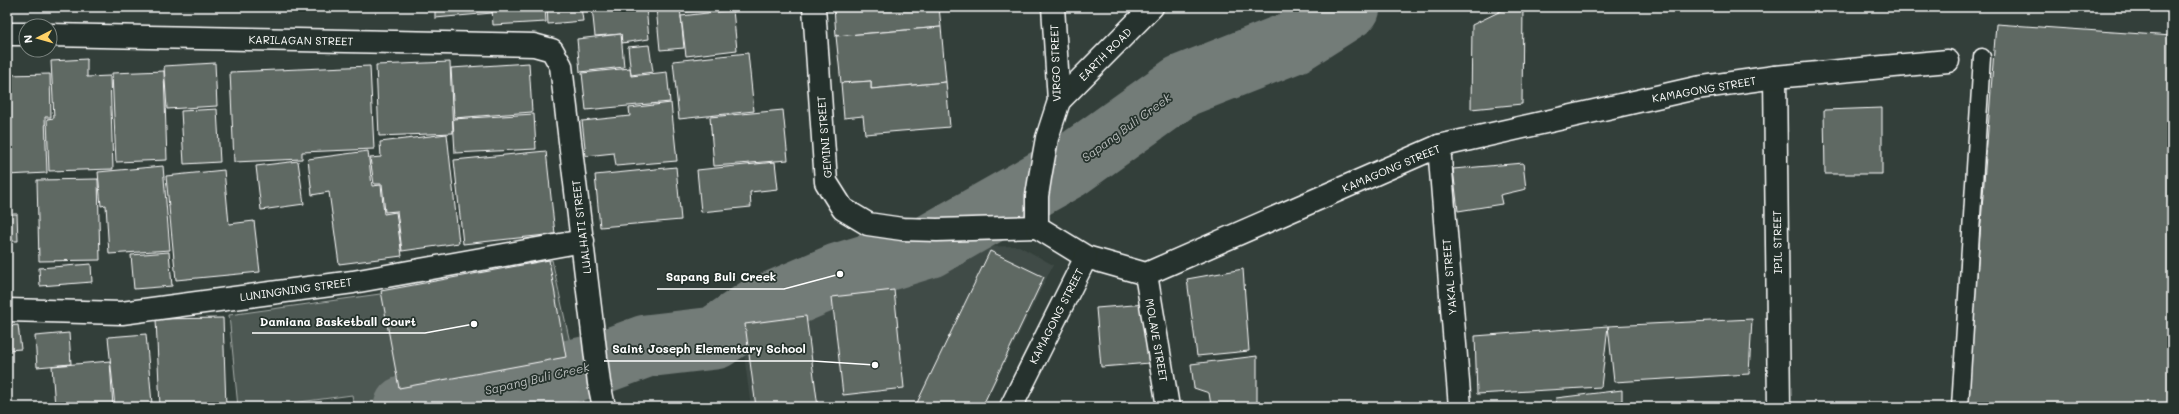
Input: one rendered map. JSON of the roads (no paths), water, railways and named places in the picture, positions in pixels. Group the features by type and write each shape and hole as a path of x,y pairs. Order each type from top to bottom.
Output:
{"street":[{"name":"GEMINI STREET","path":"814,7 826,182 843,209 868,224 902,229 937,230 1037,227"},
{"name":"VIRGO STREET","path":"1037,227 1038,186 1047,138 1059,102 1053,7"},
{"name":"EARTH ROAD","path":"1059,102 1152,7"},
{"path":"7,34 18,34"},
{"name":"KARILAGAN STREET","path":"58,35 534,45 552,50"},
{"name":"LUALHATI STREET","path":"552,50 561,66 584,241 599,383 604,407"},
{"name":"KAMAGONG STREET","path":"1011,407 1086,256 1146,274 1439,146 1696,88 1775,76 1948,61"},
{"name":"IPIL STREET","path":"1775,76 1779,407"},
{"name":"YAKAL STREET","path":"1439,146 1460,407"},
{"path":"1037,227 1086,256"},
{"name":"LUNINGNING STREET","path":"7,310 122,313 353,282 584,241"},
{"name":"MOLAVE STREET","path":"1146,274 1168,407"}],"lane":[{"path":"1960,407 1982,57"}],"waterway":[{"name":"Sapang Buli Creek","path":"405,407 589,367 646,346 715,338 756,310 840,274 928,247 1069,167 1182,86 1294,42 1349,7"}],"place":[{"name":"Sapang Buli Creek","path":"840,274"},
{"name":"Damiana Basketball Court","path":"474,324"},
{"name":"Saint Joseph Elementary School","path":"875,365"}]}
